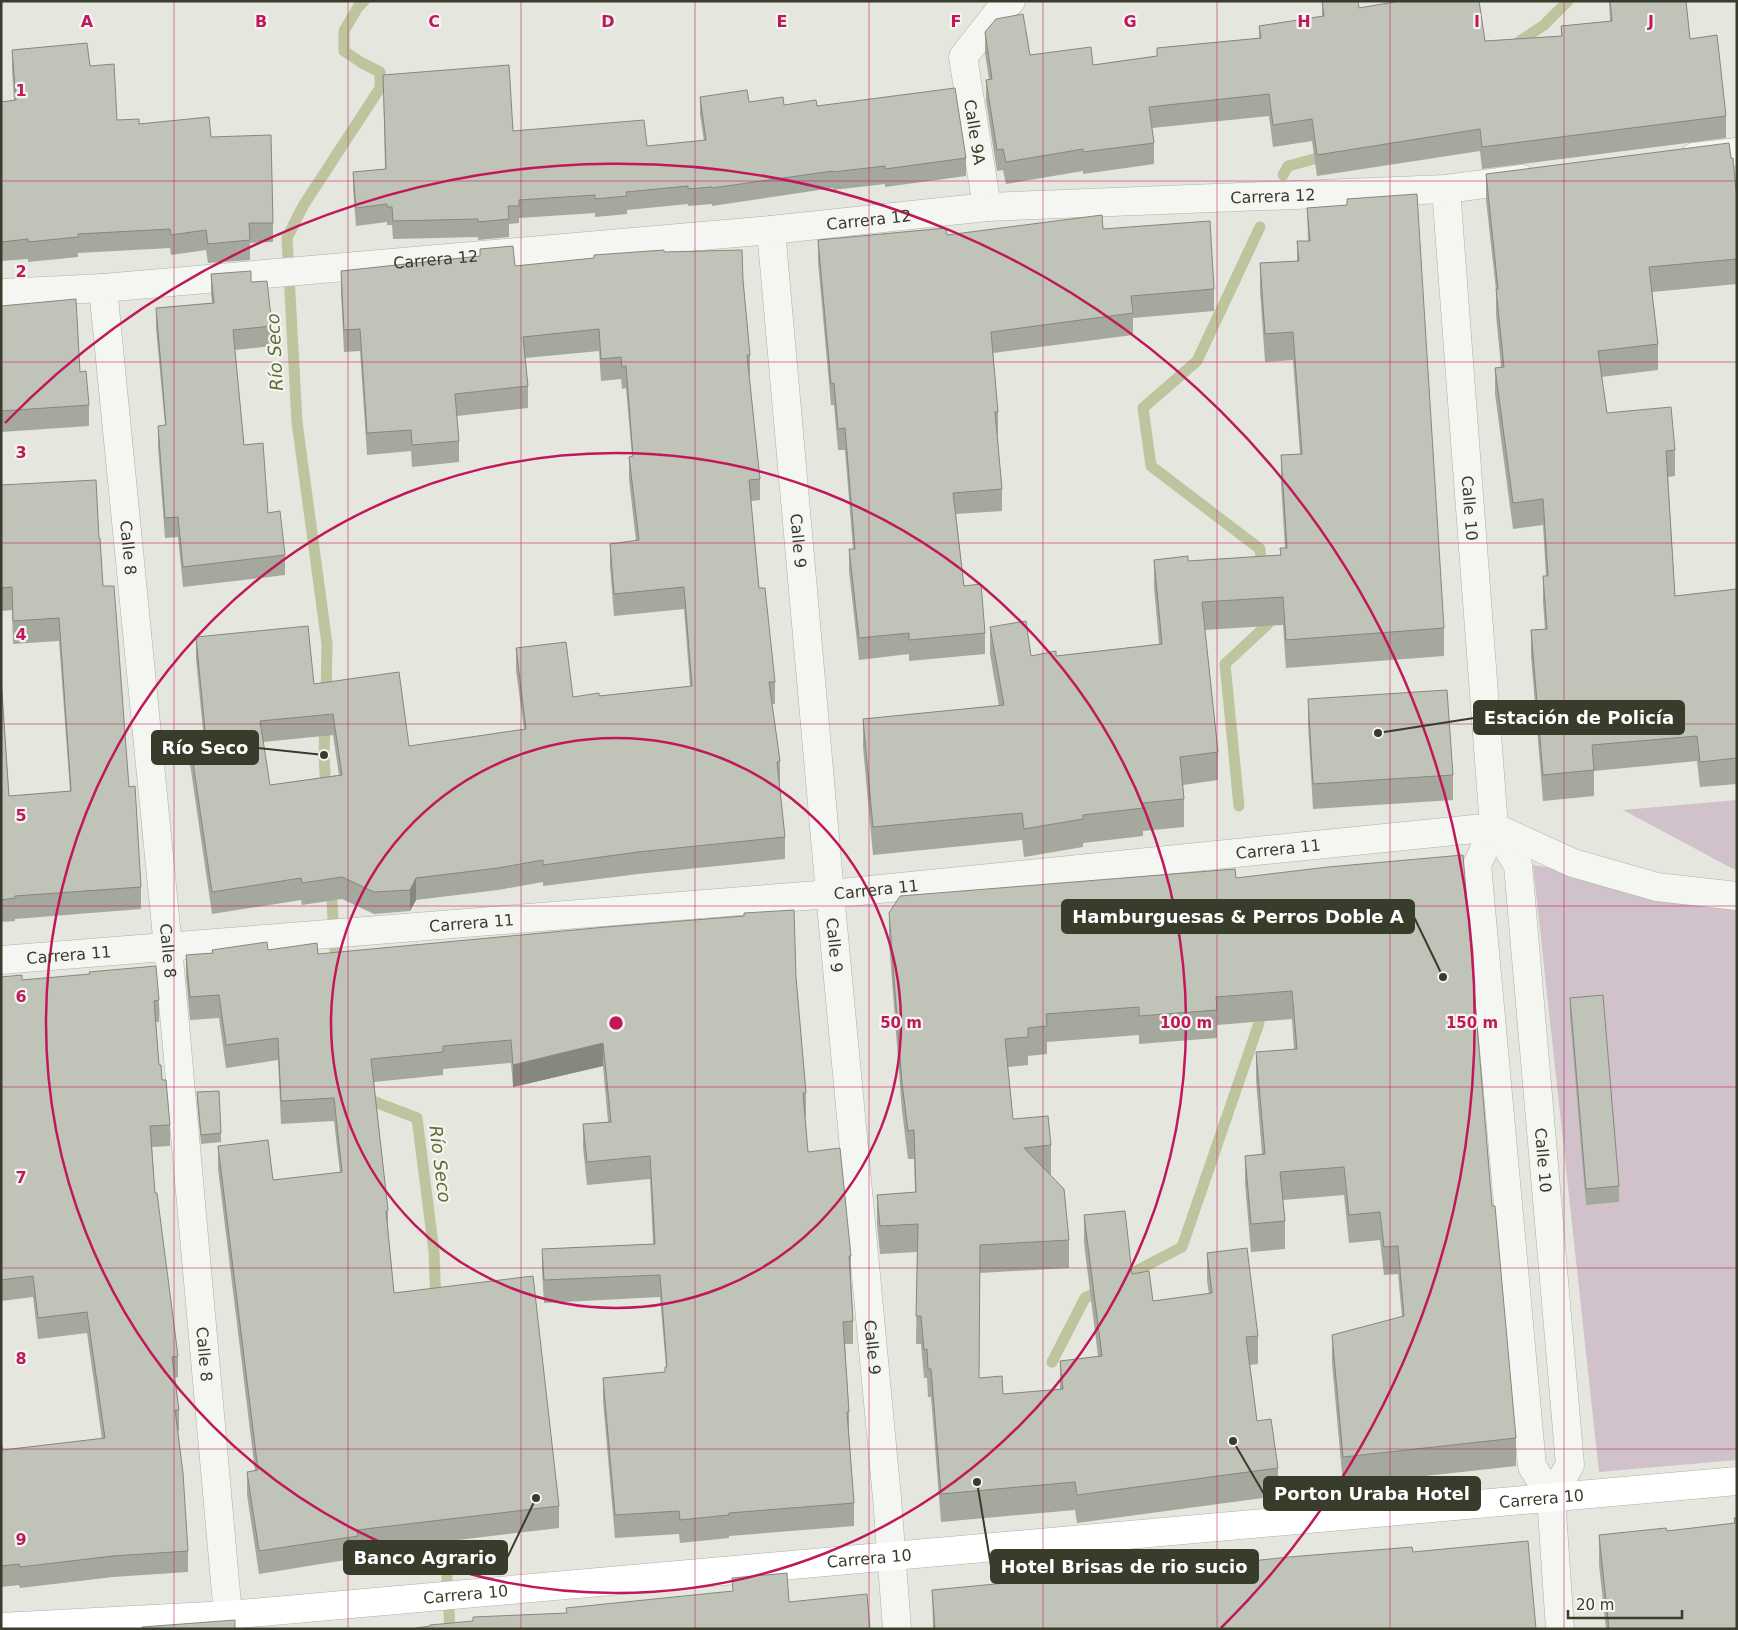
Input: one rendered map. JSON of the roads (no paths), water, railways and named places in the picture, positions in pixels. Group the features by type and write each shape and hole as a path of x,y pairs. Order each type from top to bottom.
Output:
{"main road":[{"name":"Carrera 10","path":"1,1627 228,1615 1737,1481"}],"street":[{"name":"Calle 9A","path":"987,207 963,57 999,11 1011,1"},
{"path":"1668,160 1737,152"},
{"name":"Carrera 12","path":"1,293 102,288 771,230 987,207 1446,190 1542,177"},
{"name":"Calle 10","path":"1446,190 1494,826 1518,864 1570,1465 1551,1497"},
{"name":"Calle 9","path":"771,230 830,894 892,1556 897,1629"},
{"name":"Calle 8","path":"102,288 168,947 228,1615"},
{"path":"1494,826 1582,866 1657,887 1737,896"},
{"name":"Calle 10","path":"1494,826 1477,864 1532,1466 1551,1497 1560,1629"},
{"name":"Carrera 11","path":"1,960 830,894 1494,826"}],"waterway":[{"name":"Río Seco","path":"326,698 327,644 297,422 287,238 303,206 380,88 380,72 344,51 344,31 358,7 364,1"},
{"path":"1511,47 1544,25 1568,1"},
{"path":"1283,175 1288,166 1329,155"},
{"path":"1260,227 1197,361 1143,408 1151,466 1260,549 1262,570"},
{"path":"1239,806 1225,664 1268,624 1267,613"},
{"name":"Río Seco","path":"325,721 326,793"},
{"name":"Río Seco","path":"331,886 336,967"},
{"path":"1119,1280 1182,1247 1259,1023"},
{"name":"Río Seco","path":"362,1097 417,1118 434,1252 436,1303"},
{"path":"1052,1362 1085,1298 1103,1289"},
{"name":"Río Seco","path":"444,1529 450,1629"}],"place":[{"name":"Estación de Policía","path":"1378,733"},
{"name":"Río Seco","path":"324,755"},
{"name":"Hamburguesas & Perros Doble A","path":"1443,977"},
{"name":"Porton Uraba Hotel","path":"1233,1441"},
{"name":"Hotel Brisas de rio sucio","path":"977,1482"},
{"name":"Banco Agrario","path":"536,1498"}]}
